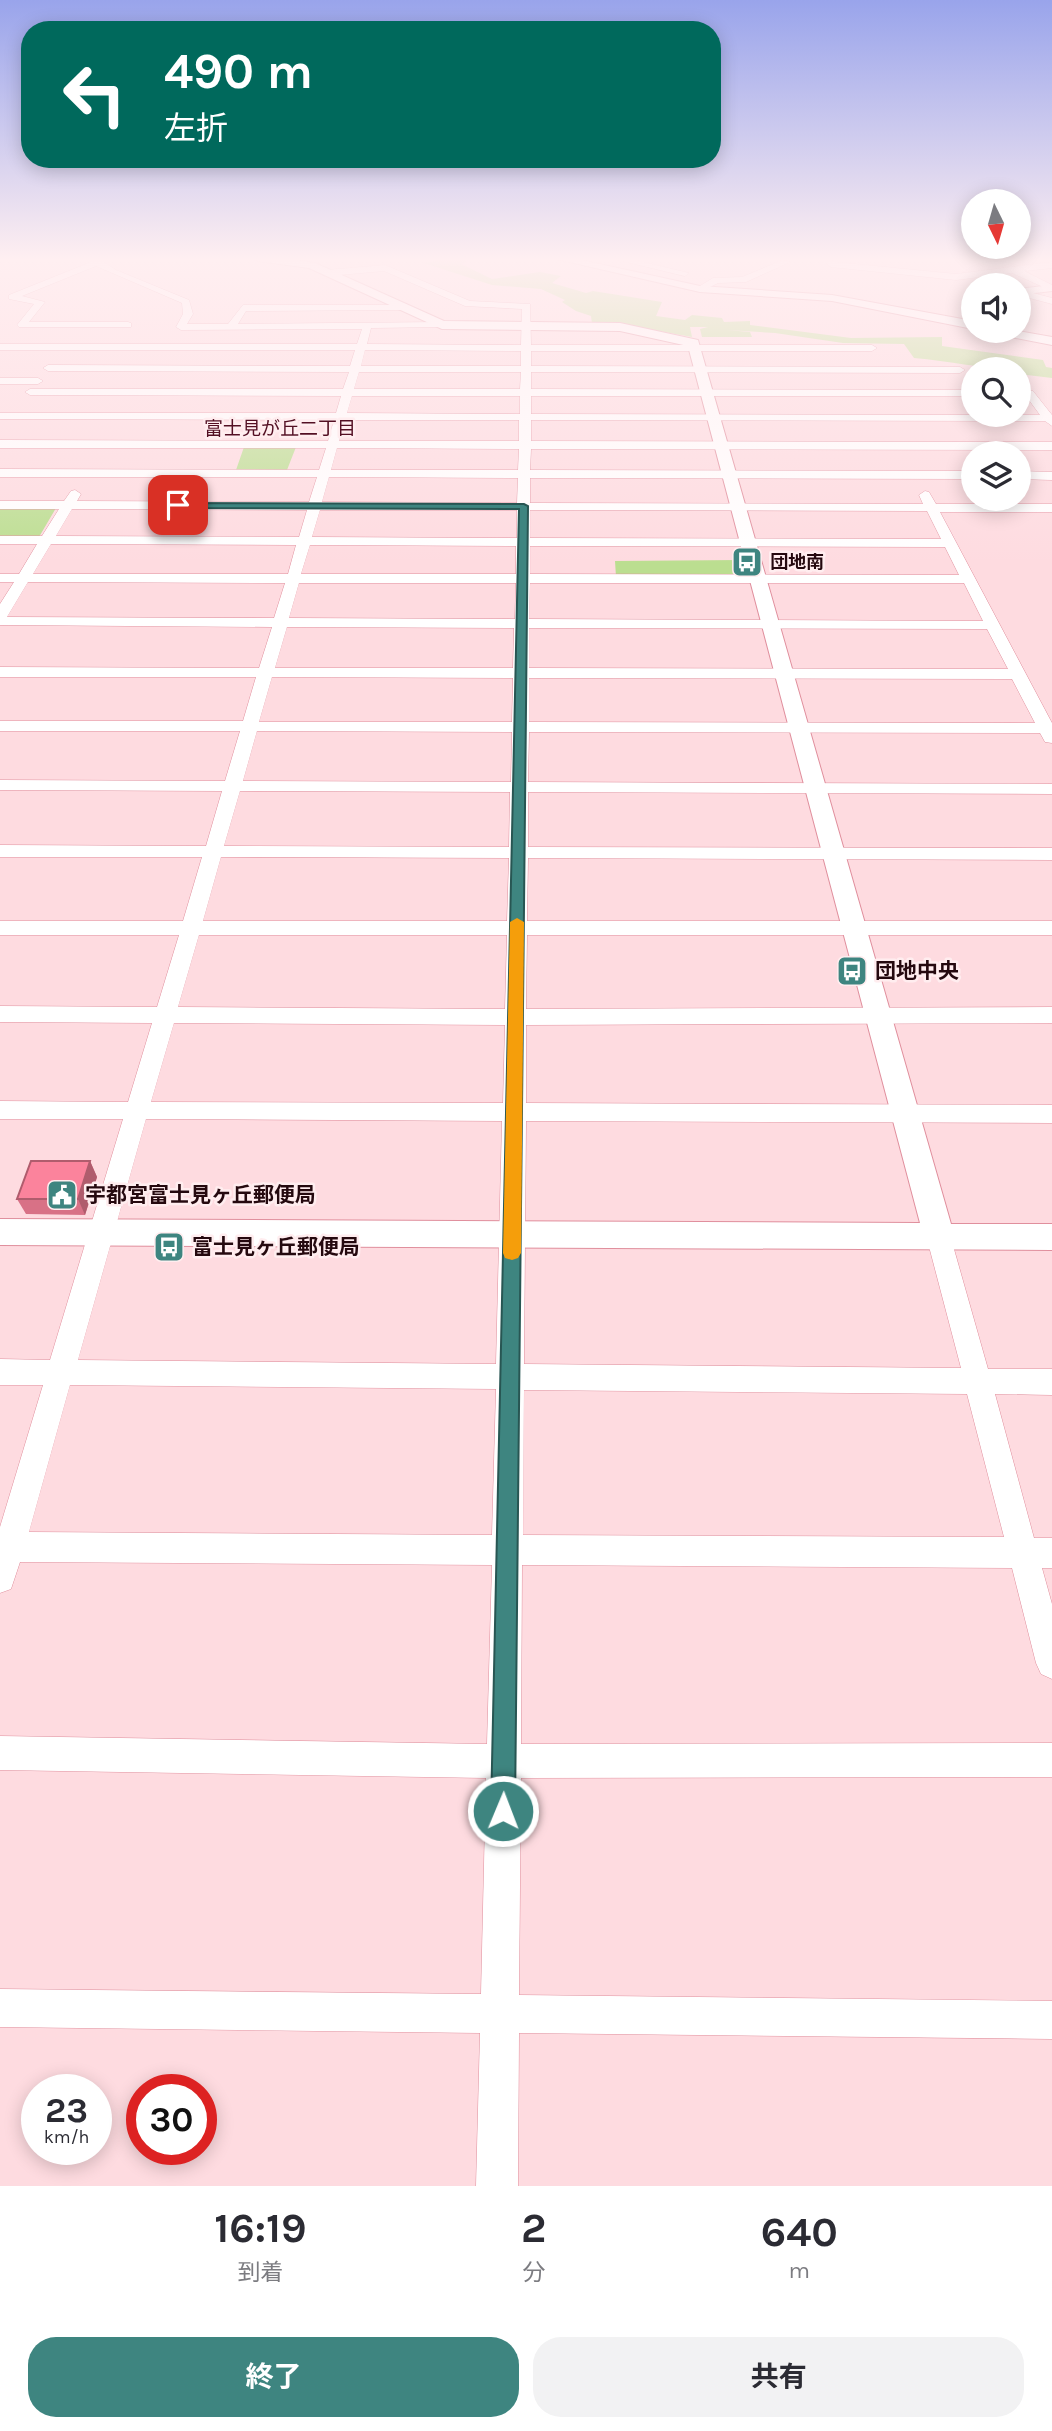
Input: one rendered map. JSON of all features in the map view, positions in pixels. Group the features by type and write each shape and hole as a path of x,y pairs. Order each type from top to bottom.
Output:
{"street":[{"path":"5,416 30,391 54,360"},
{"path":"213,360 242,392 262,406 257,417"},
{"path":"0,1578 4,1547 60,1372 357,360"},
{"path":"48,368 355,369 509,360"},
{"path":"30,391 348,393 521,360"},
{"path":"497,2186 526,360"},
{"path":"531,360 709,393 961,393"},
{"path":"542,360 703,370 960,370"},
{"path":"700,360 978,1381 1037,1553 1052,1663"},
{"path":"855,360 1017,674 1050,732"},
{"path":"0,380 38,381"},
{"path":"1031,395 1051,420"},
{"path":"5,416 1051,420"},
{"path":"122,417 0,618 992,625"},
{"path":"0,444 1052,446"},
{"path":"0,473 961,475"},
{"path":"1031,475 1052,476"},
{"path":"0,505 1052,508"},
{"path":"0,540 950,543"},
{"path":"0,578 968,579"},
{"path":"0,672 1017,674"},
{"path":"0,726 799,727 1050,732"},
{"path":"0,785 232,788 1052,789"},
{"path":"0,851 1052,854"},
{"path":"0,928 1052,928"},
{"path":"0,1014 516,1017 1052,1015"},
{"path":"0,1110 1052,1114"},
{"path":"0,1232 1052,1237"},
{"path":"0,1372 1052,1382"},
{"path":"4,1547 1037,1553"},
{"path":"0,1753 504,1761 1052,1760"},
{"path":"0,2008 1052,2020"}],"green space":[{"path":"930,360 961,360 961,364"},
{"path":"1031,360 1043,360 1046,367 1052,368 1052,378 1031,375"},
{"path":"244,447 296,447 287,470 236,470"},
{"path":"0,508 56,508 39,537 0,537"},
{"path":"741,560 745,575 616,577 615,561"}],"building":[{"path":"31,1161 90,1161 78,1199 17,1199"}],"slow traffic":[{"path":"512,1253 517,922"}],"place":[{"name":"団地南","path":"747,562"},
{"name":"団地中央","path":"852,971"},
{"name":"宇都宮富士見ヶ丘郵便局","path":"62,1195"},
{"name":"富士見ヶ丘郵便局","path":"169,1247"}],"district":[{"name":"富士見が丘二丁目","path":"280,429"}],"route":[{"path":"178,505 524,506 503,1811"}]}
